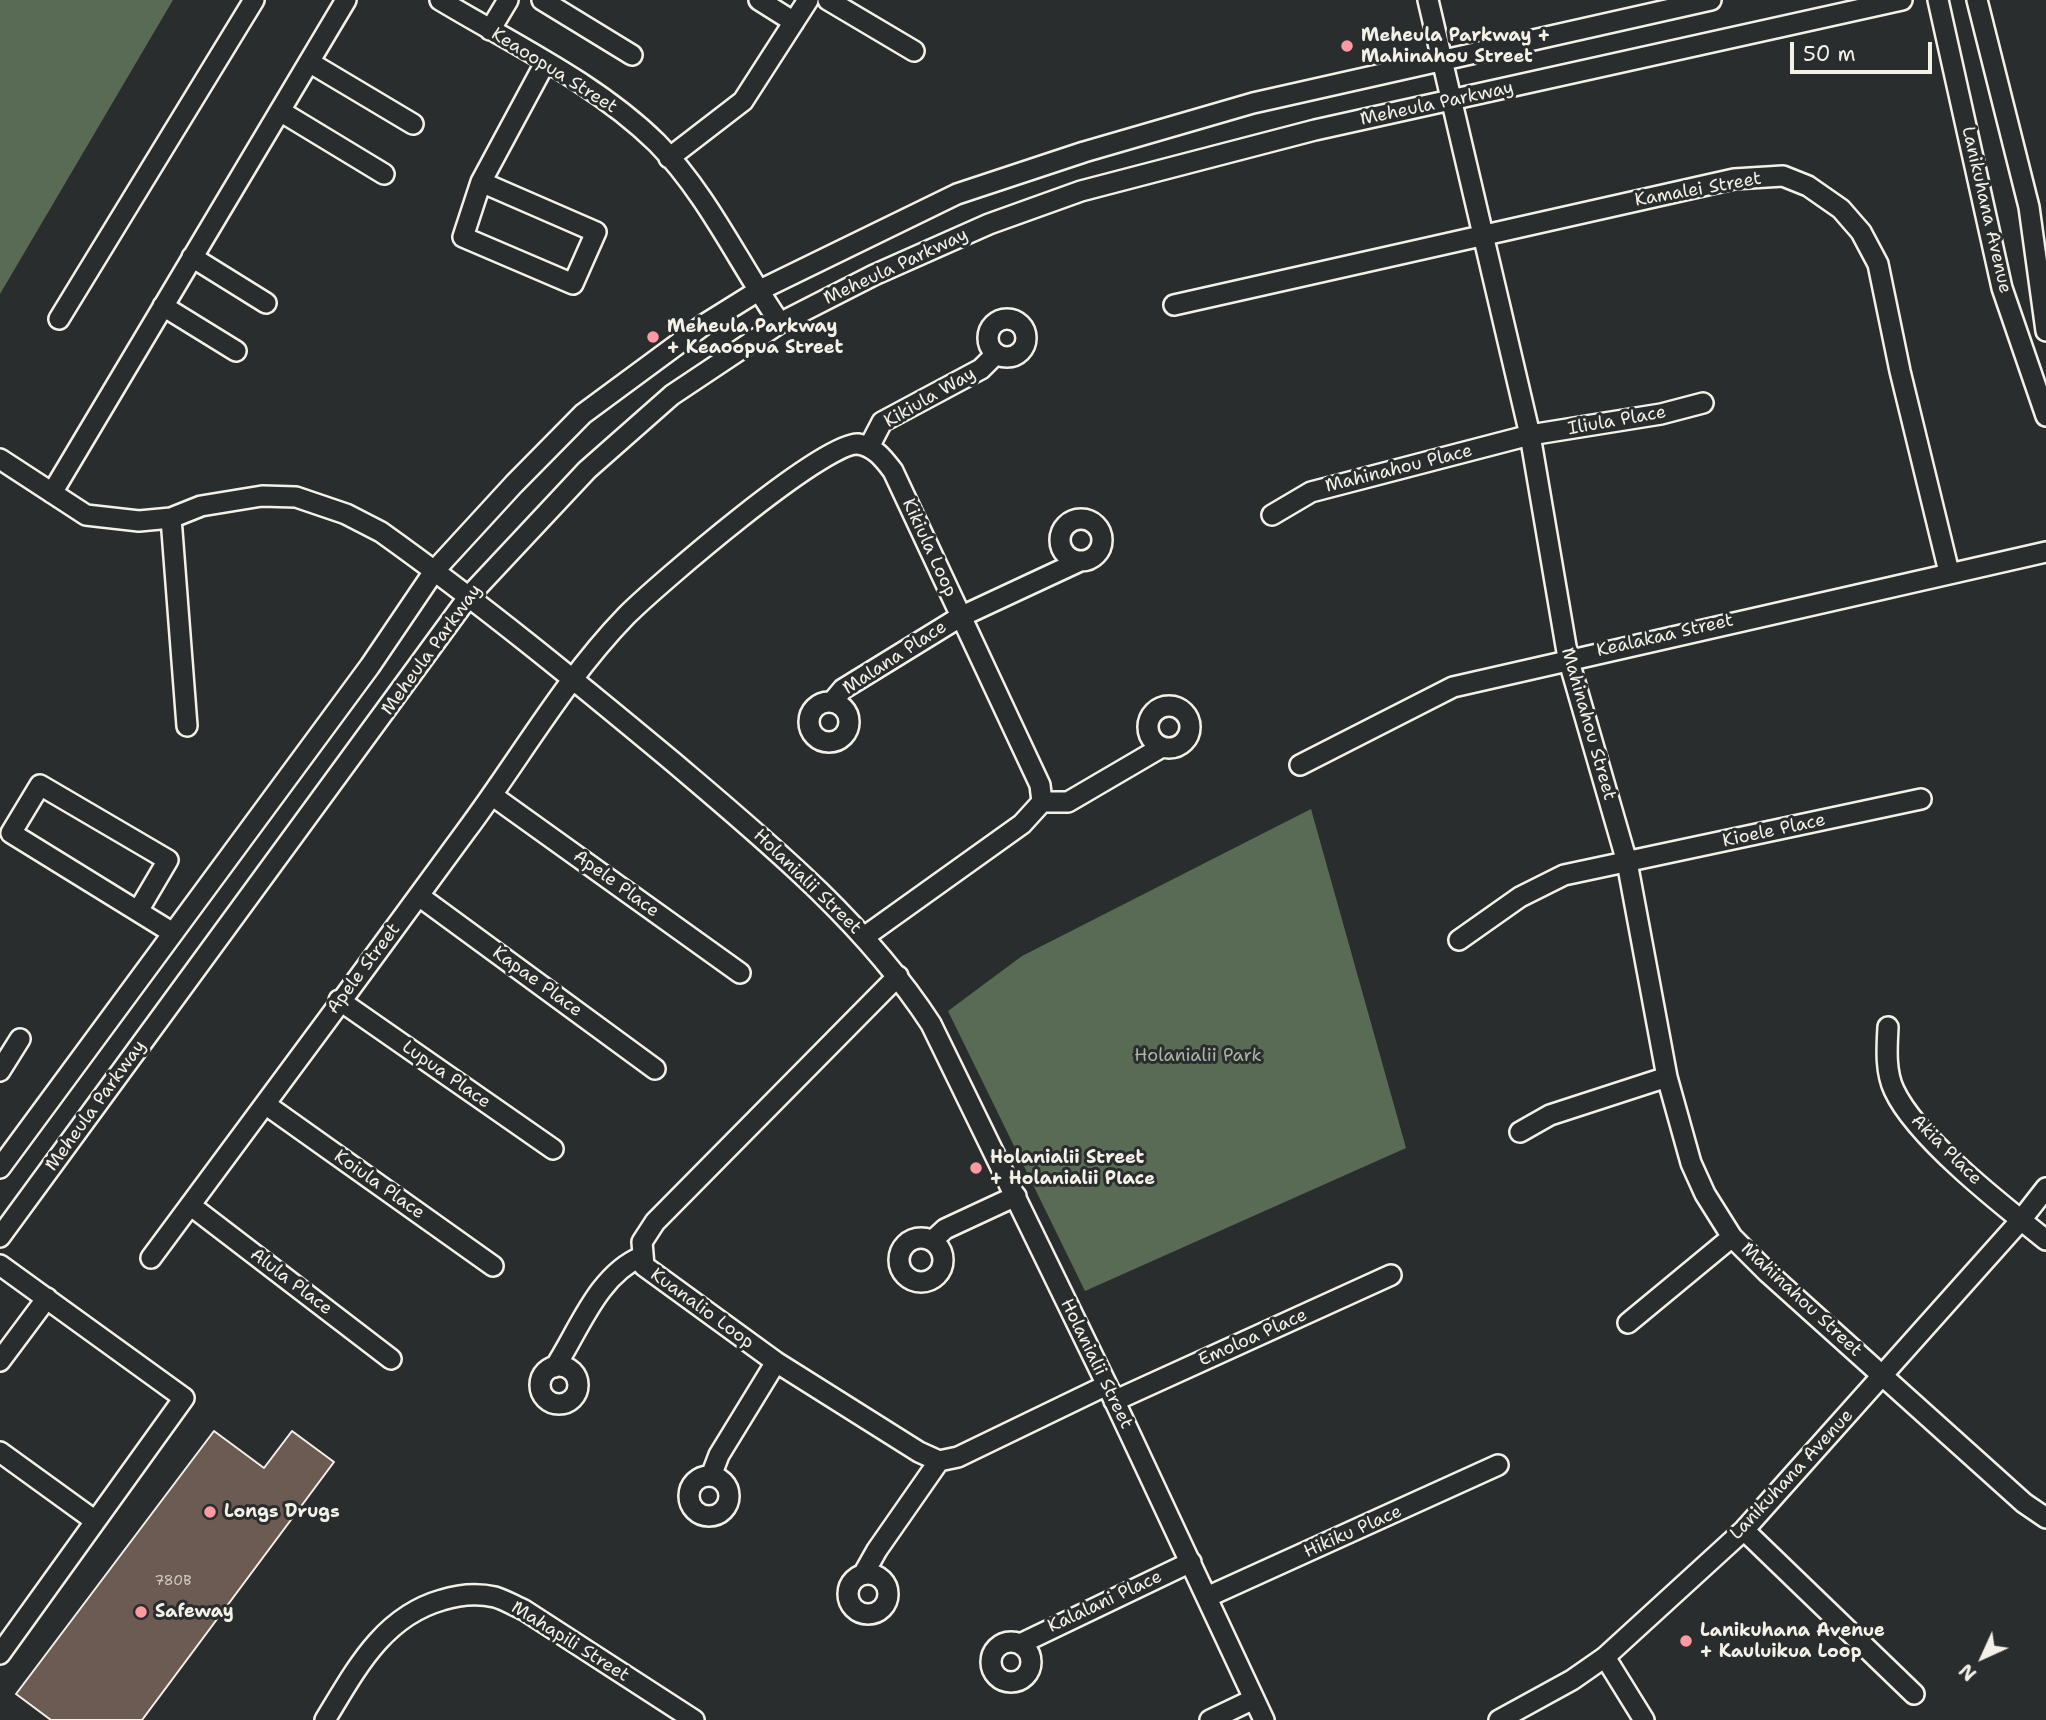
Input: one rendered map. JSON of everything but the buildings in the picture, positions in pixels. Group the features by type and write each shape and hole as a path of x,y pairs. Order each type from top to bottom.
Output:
{"street":[{"path":"59,319 254,0"},
{"path":"51,493 346,0"},
{"name":"Keaoopua Street","path":"440,0 609,102 669,158 697,192 780,323"},
{"path":"490,30 508,0"},
{"path":"542,0 632,55"},
{"path":"759,0 794,22"},
{"path":"669,158 743,102 808,0"},
{"path":"828,0 914,51"},
{"name":"Mahinahou Street","path":"1428,0 1530,435 1568,658 1627,862 1667,1077 1691,1163 1705,1194 1732,1237 1767,1272 2024,1503 2046,1518"},
{"path":"0,1168 361,677 435,570 583,414 682,340 758,291 957,194 1253,103 1711,0"},
{"name":"Meheula Parkway","path":"0,1237 469,596 606,454 672,395 780,323 874,275 989,224 1081,191 1315,130 1902,0"},
{"name":"Lanikuhana Avenue","path":"1938,0 2002,288 2046,416"},
{"name":"Lanikuhana Avenue","path":"1977,0 2029,207 2046,331"},
{"path":"309,62 413,124"},
{"path":"481,182 596,232 573,284 463,237 481,182 545,63"},
{"path":"280,111 384,174"},
{"name":"Kamalei Street","path":"1174,305 1734,179 1783,176 1808,186 1841,209 1861,232 1878,264 1949,572"},
{"path":"192,257 266,303"},
{"path":"163,306 236,351"},
{"name":"Kikiula Way","path":"869,447 882,422 981,369 996,354"},
{"name":"Iliula Place","path":"1530,435 1661,414 1703,403"},
{"name":"Mahinahou Place","path":"1272,515 1311,492 1530,435"},
{"path":"573,678 627,615 766,498 834,451 855,443 869,447"},
{"name":"Kikiula Loop","path":"869,447 893,471 1040,785 1042,802"},
{"name":"Holanialii Street","path":"0,459 86,515 139,521 171,519 201,506 262,496 296,497 346,514 381,532 435,570 573,678 763,838 864,937 898,976 931,1024 1016,1196 1264,1720"},
{"path":"171,519 187,726"},
{"name":"Kealakaa Street","path":"1300,765 1453,687 1568,658 2046,552"},
{"name":"Malana Place","path":"832,702 844,689 960,617 1078,562"},
{"name":"Apele Street","path":"151,1258 339,1000 493,796 573,678"},
{"path":"864,937 1022,824 1042,802 1068,802 1162,747"},
{"path":"138,911 169,860 40,785 11,833 173,933"},
{"name":"Apele Place","path":"493,796 740,973"},
{"name":"Kioele Place","path":"1459,940 1520,897 1564,875 1921,799"},
{"name":"Kapae Place","path":"419,896 655,1069"},
{"name":"Kuanalio Loop","path":"898,976 655,1222 642,1242 641,1257 644,1266 653,1275 776,1362 919,1452 939,1461"},
{"name":"Lupua Place","path":"339,1000 552,1149"},
{"name":"Akia Place","path":"1888,1027 1887,1062 1894,1089 1912,1119 2046,1240"},
{"path":"0,1071 20,1039"},
{"path":"1520,1132 1550,1115 1667,1077"},
{"name":"Koiula Place","path":"265,1104 493,1266"},
{"name":"Lanikuhana Avenue","path":"1499,1720 1572,1680 1605,1657 1744,1530 1884,1376 2046,1188"},
{"path":"932,1241 945,1229 1016,1196"},
{"name":"Alula Place","path":"190,1205 391,1359"},
{"path":"1628,1323 1732,1237"},
{"path":"555,1367 609,1279 625,1264 641,1257"},
{"path":"0,1265 184,1398 0,1654"},
{"name":"Emoloa Place","path":"1110,1393 1391,1275"},
{"path":"0,1361 47,1297"},
{"path":"711,1476 719,1455 776,1362"},
{"path":"864,1573 939,1461 958,1457 1110,1393"},
{"path":"0,1452 94,1521"},
{"name":"Hikiku Place","path":"1207,1597 1498,1465"},
{"path":"1744,1530 1914,1694"},
{"name":"Kalalani Place","path":"1020,1644 1191,1562"},
{"name":"Mahapili Street","path":"325,1720 367,1652 389,1629 418,1607 460,1595 494,1597 524,1610 694,1720"},
{"path":"1605,1657 1644,1720"},
{"path":"1210,1720 1254,1699"}],"green space":[{"path":"0,0 173,0 0,294"},
{"name":"Holanialii Park","path":"1311,809 1406,1148 1085,1291 948,1011 1022,956"}],"place":[{"name":"Meheula Parkway + Mahinahou Street","path":"1347,46"},
{"name":"Meheula Parkway + Keaoopua Street","path":"653,337"},
{"name":"Holanialii Street + Holanialii Place","path":"976,1168"},
{"name":"Longs Drugs","path":"210,1512"},
{"name":"Safeway","path":"141,1612"},
{"name":"Lanikuhana Avenue + Kauluikua Loop","path":"1686,1641"}]}
